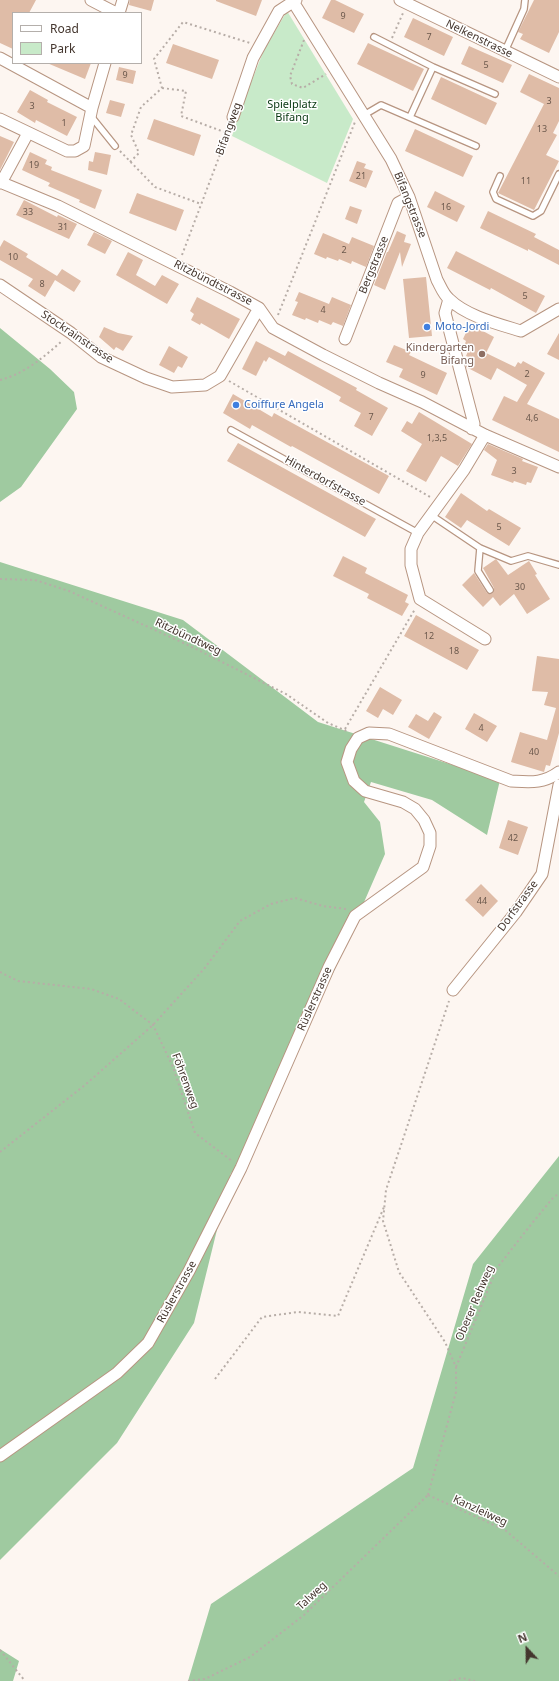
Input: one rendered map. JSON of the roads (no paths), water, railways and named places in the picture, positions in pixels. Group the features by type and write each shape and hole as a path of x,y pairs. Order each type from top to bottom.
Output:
{"street":[{"path":"91,0 116,12"},
{"path":"118,12 123,0"},
{"name":"Bifangstrasse","path":"293,1 391,159 409,197 442,291 449,299"},
{"name":"Bifangweg","path":"233,117 253,58 279,11 293,1"},
{"name":"Nelkenstrasse","path":"403,2 559,77"},
{"path":"0,58 91,112"},
{"path":"0,119 67,151 75,151 84,146 91,112 105,64"},
{"name":"Ritzbündtstrasse","path":"28,133 1,183 58,206 178,265 259,308 273,328 323,355 379,383 422,402 485,435"},
{"name":"Bergstrasse","path":"344,339 398,203 409,197"},
{"name":"Stockrainstrasse","path":"0,285 101,356 146,378 172,387 205,385 220,376 259,308"},
{"path":"472,429 474,424 445,313 449,299 458,306 483,319 521,331 559,309"},
{"path":"485,639 420,599 411,565 411,549 418,533 464,470 485,435 559,468"},
{"name":"Rüslerstrasse","path":"0,1456 117,1373 148,1342 189,1271 241,1168 329,967 355,916 422,867 430,846 430,833 424,820 415,808 403,802 365,792 354,781 347,762 350,749 358,738 369,733 389,734 511,781 532,782 550,779 559,772"},
{"name":"Dorfstrasse","path":"453,990 516,912 542,874 554,838 559,785"}],"lane":[{"path":"505,52 524,9 525,0"},
{"path":"374,37 433,67 496,94"},
{"path":"410,117 433,67"},
{"path":"364,115 381,105 476,146"},
{"path":"91,112 115,146"},
{"path":"500,176 493,192 496,199 533,216 541,210 559,174"},
{"name":"Hinterdorfstrasse","path":"231,430 418,533"},
{"path":"431,515 480,548 511,561 528,556 559,565"},
{"path":"480,548 478,571 490,590"}],"place":[{"name":"Moto-Jordi","path":"427,327"},
{"name":"Kindergarten Bifang","path":"482,354"},
{"name":"Coiffure Angela","path":"236,405"}],"park label":[{"name":"Spielplatz Bifang","path":"292,111"}]}
